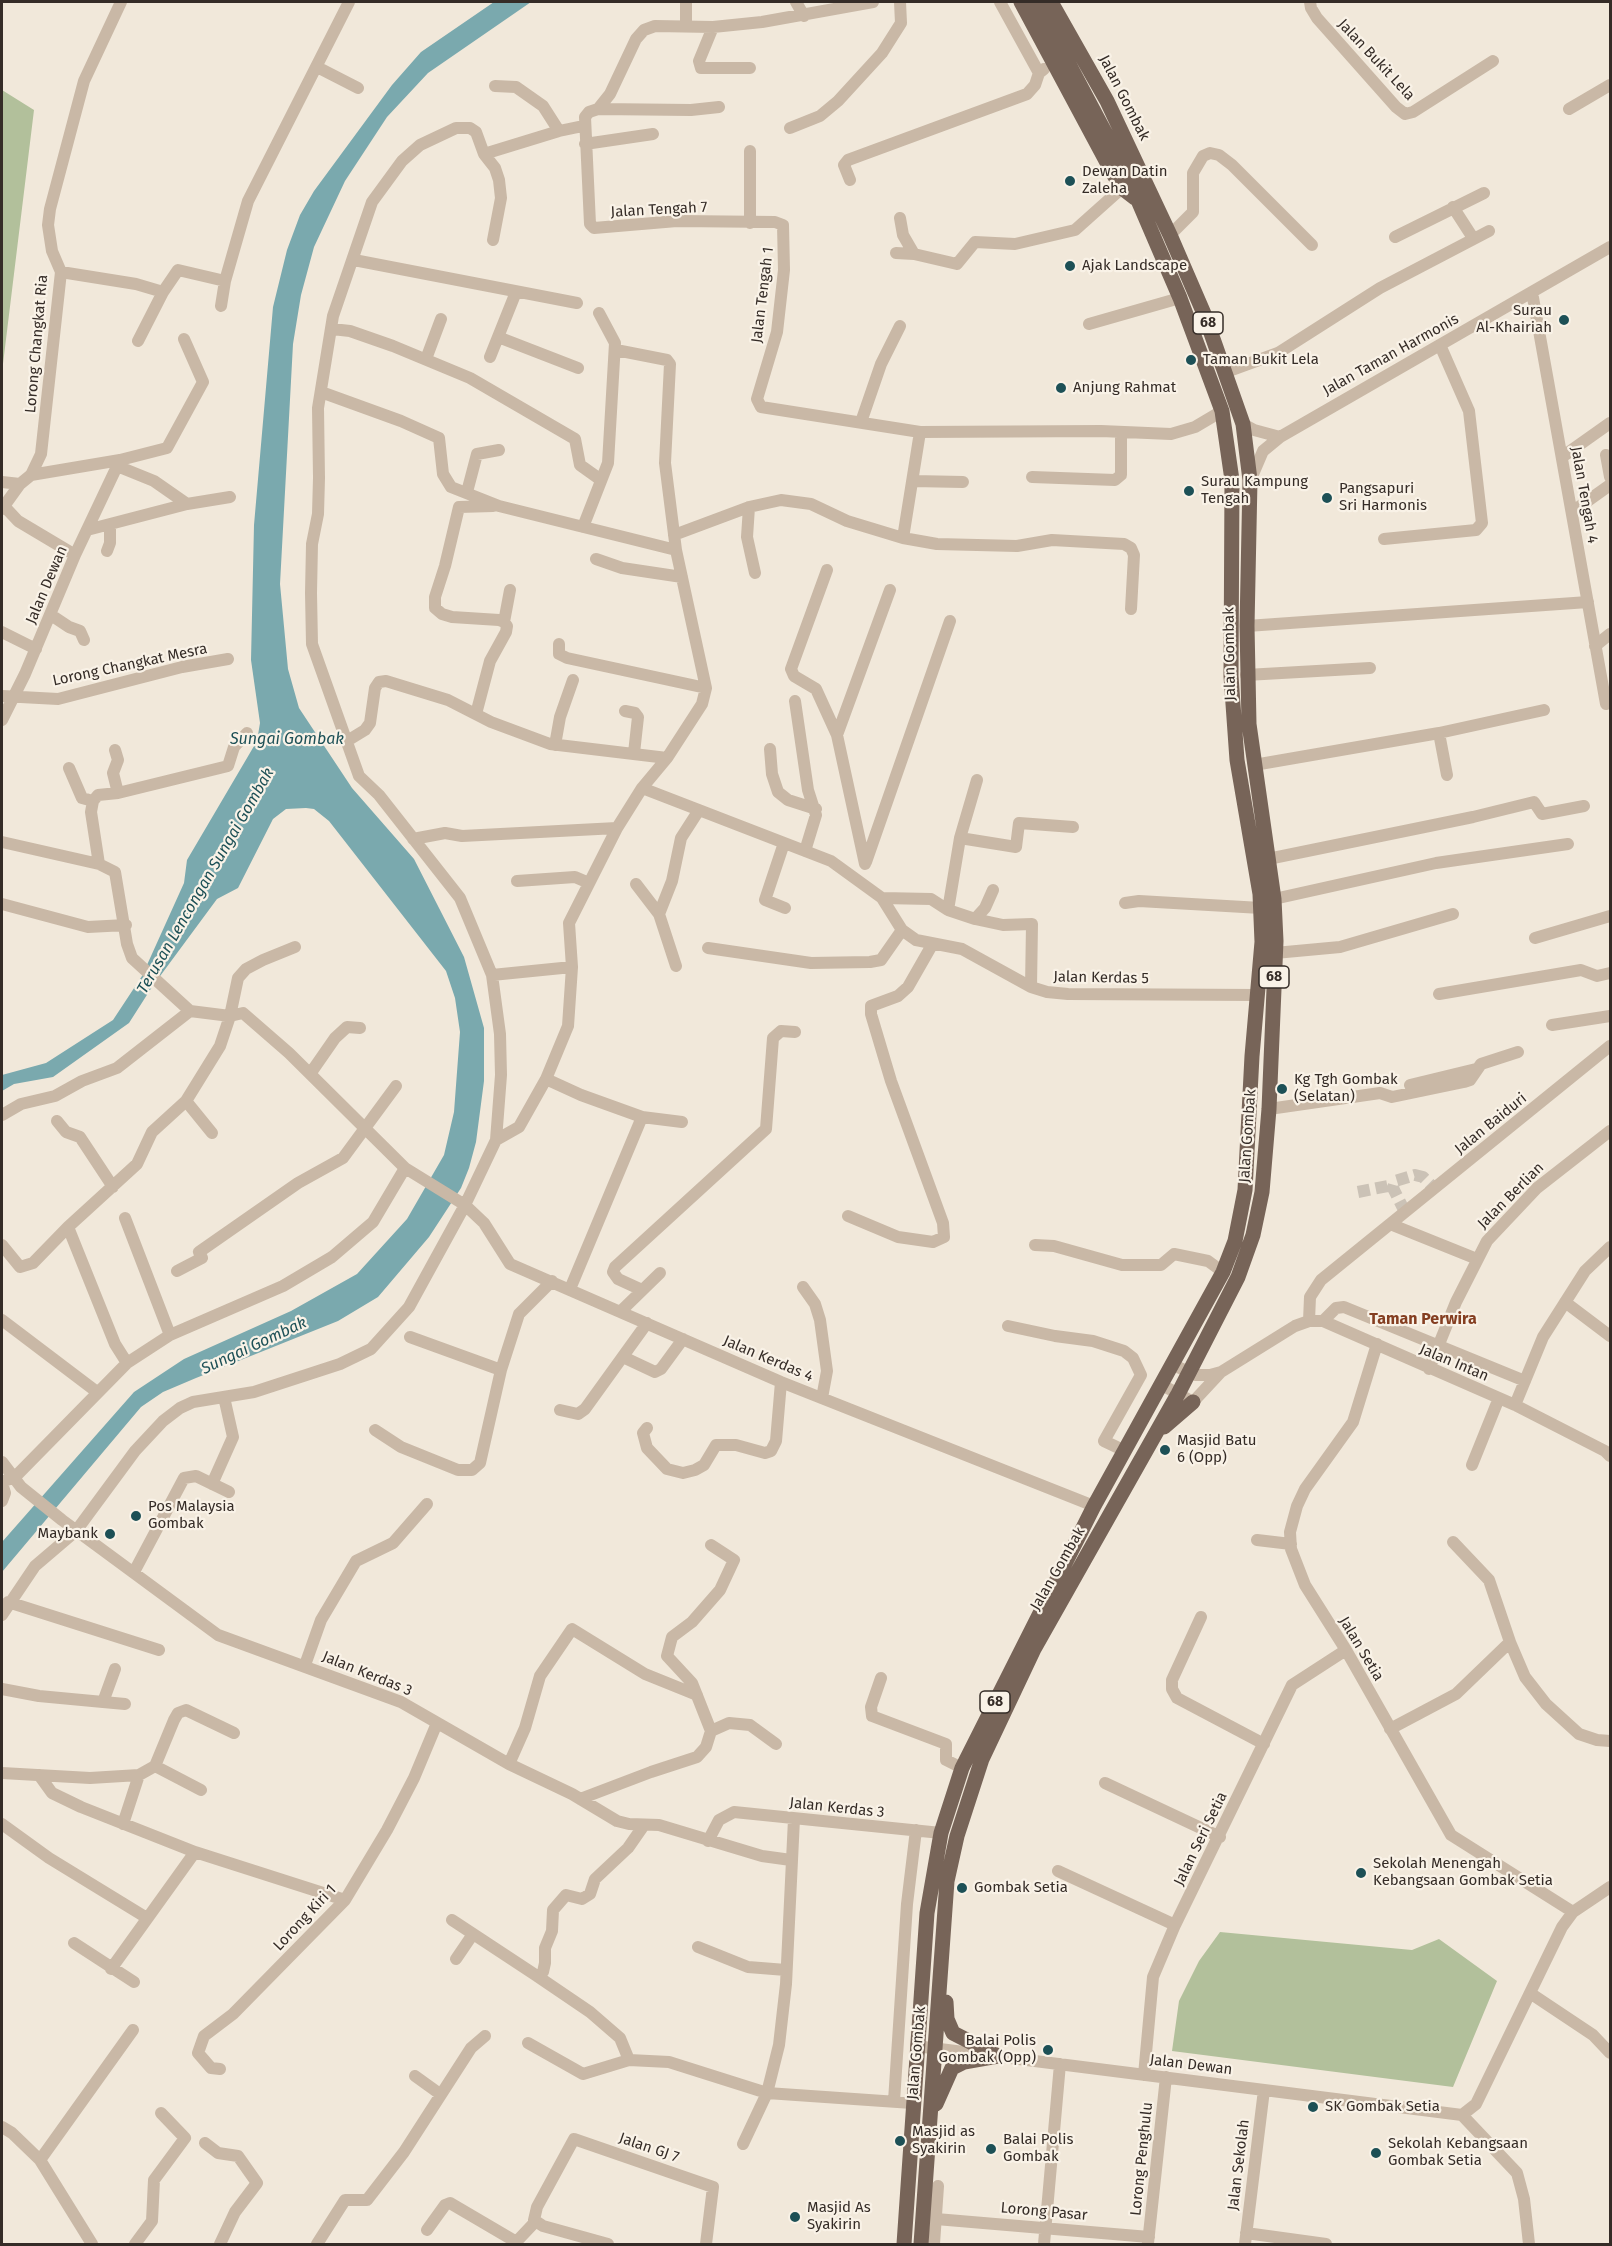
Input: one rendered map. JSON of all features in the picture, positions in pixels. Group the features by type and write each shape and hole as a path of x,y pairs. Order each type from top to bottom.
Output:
{"main road":[{"path":"1021,2 1122,188 1138,200"},
{"name":"Jalan Gombak","path":"921,2244 948,1881 957,1836 982,1759 1034,1649 1178,1394 1238,1277 1252,1235 1262,1192 1269,1109 1275,953 1237,760 1231,676 1232,480 1222,411 1180,298 1125,170 1036,2"},
{"name":"Jalan Gombak","path":"904,2244 927,1913 941,1833 962,1768 1094,1506 1223,1272 1235,1241 1245,1190 1262,942 1267,904 1268,859 1254,765 1246,675 1250,480 1243,424 1226,372 1170,235 1107,100 1052,2"},
{"path":"1155,1435 1193,1402"},
{"path":"942,1966 947,2019 953,2033 998,2056"},
{"path":"928,2126 952,2068 964,2062 998,2056"}],"street":[{"name":"Lorong Changkat Ria","path":"3,507 20,484 31,475 41,454 61,272 52,251 48,225 50,209 84,81 121,2"},
{"path":"221,306 225,281 248,201 349,2"},
{"path":"686,2 686,26"},
{"path":"796,2 804,16"},
{"path":"598,109 610,94 636,39 644,30 655,26 713,27 804,16 873,2"},
{"path":"790,128 820,116 882,53 901,23 900,2"},
{"path":"1000,2 1039,73"},
{"name":"Jalan Bukit Lela","path":"1310,2 1311,9 1317,18 1396,107 1405,114 1413,112 1493,61"},
{"path":"713,27 699,61 700,68 750,68"},
{"path":"850,180 844,165 848,160 1027,94 1035,85 1039,73 1054,61"},
{"path":"317,67 358,88"},
{"path":"1569,109 1611,85"},
{"path":"495,86 516,87 543,106 559,131"},
{"path":"484,154 583,126 589,112 598,109 691,110 719,107"},
{"name":"Jalan Tengah 7","path":"583,126 590,224 594,228 677,221 775,222 783,225"},
{"path":"2,1615 8,1602 35,1566 76,1531 135,1451 163,1421 186,1405 254,1392 340,1365 371,1349 409,1307 461,1203 496,1140 501,1044 492,975 460,898 379,795 358,776 312,644 312,544 318,507 318,408 340,291 354,260 359,237 381,186 402,161 420,145 456,128 470,128 476,132 484,154 495,168 499,180 501,198 493,240"},
{"path":"585,144 653,134"},
{"path":"750,151 750,223"},
{"path":"1170,235 1192,212 1193,173 1203,156 1210,153 1218,155 1232,165 1311,245"},
{"path":"896,253 914,254 957,264 975,242 1015,244 1075,230 1122,188"},
{"path":"1395,237 1484,193"},
{"path":"1454,207 1473,238"},
{"path":"900,218 903,234 914,254"},
{"name":"Jalan Tengah 1","path":"783,225 784,270 777,332 757,403 760,406 861,422"},
{"path":"1226,372 1278,353 1380,288 1489,231"},
{"name":"Jalan Taman Harmonis","path":"1250,480 1263,451 1280,437 1611,247"},
{"path":"354,260 577,303"},
{"path":"138,341 163,292 178,270 225,281"},
{"path":"61,272 136,284 163,292"},
{"path":"490,357 516,292"},
{"name":"Jalan Tengah 4","path":"1532,292 1606,704"},
{"path":"1089,324 1180,298"},
{"path":"583,527 608,463 616,350 614,337 599,313"},
{"path":"426,359 441,319"},
{"path":"900,326 881,364 861,422 920,432 1171,434 1196,427 1222,411"},
{"path":"332,329 350,331 470,378 575,439 580,465 602,480"},
{"path":"498,337 579,368"},
{"path":"31,475 118,463 167,448 203,382 184,339"},
{"path":"1384,539 1476,530 1482,523 1469,411 1440,345"},
{"path":"496,1140 519,1127 546,1078 568,1026 572,967 569,924 588,883 617,828 642,788 667,758 702,704 706,688 676,550 664,463 670,364 667,360 616,350"},
{"path":"321,392 401,421 439,438 443,474 451,487 499,506 676,550"},
{"path":"1562,457 1611,423"},
{"path":"1243,424 1254,430 1280,437"},
{"path":"903,538 920,432"},
{"path":"1032,477 1115,480 1121,474 1121,432"},
{"path":"467,492 477,454 499,450"},
{"path":"1606,455 1611,477"},
{"path":"118,463 154,481 188,504"},
{"name":"Jalan Dewan","path":"2,720 8,696 36,649 75,555 118,463"},
{"path":"913,481 963,482"},
{"path":"2,482 20,484"},
{"path":"1572,512 1611,485"},
{"path":"87,530 188,504 230,497"},
{"path":"674,535 749,507 781,500 811,504 847,521 903,538 938,544 1017,546 1052,540 1124,544 1131,548 1134,555 1131,609"},
{"path":"499,506 459,507 435,597 435,608 442,614 452,617 504,622"},
{"path":"3,507 18,521 75,555"},
{"path":"749,507 747,537 755,573"},
{"path":"107,551 110,543 110,524"},
{"path":"596,559 622,568 682,577"},
{"path":"827,570 791,669 794,676 816,689 837,735 865,864"},
{"path":"476,714 490,661 506,632 504,622 510,590"},
{"path":"837,735 890,590"},
{"path":"1247,626 1588,602"},
{"path":"51,615 69,627 80,631 84,640"},
{"path":"860,880 950,621"},
{"path":"2,632 36,649"},
{"path":"1595,646 1611,633"},
{"path":"559,644 559,654 567,658 706,688"},
{"name":"Lorong Changkat Mesra","path":"8,696 58,699 182,667 228,659"},
{"path":"1246,675 1370,668"},
{"path":"555,745 560,717 573,680"},
{"path":"346,741 365,730 369,723 375,688 379,682 386,681 448,700 476,714 555,745 667,758"},
{"path":"795,701 808,790 816,809 805,851"},
{"path":"1254,765 1439,733 1544,710"},
{"path":"625,711 635,713 638,717 634,753"},
{"path":"99,864 91,812 93,801 98,795 118,793 228,766 234,747 247,733"},
{"path":"1439,733 1447,775"},
{"path":"770,749 772,774 778,792 788,800 816,809"},
{"path":"115,750 118,760 113,773 118,793"},
{"path":"69,768 82,798 93,801"},
{"path":"948,910 960,838 977,780"},
{"path":"642,788 831,861 882,898 902,930 881,960 870,962 811,963 708,948"},
{"path":"1268,859 1473,817 1534,802 1542,814 1584,806"},
{"path":"659,914 672,882 681,838 699,810"},
{"path":"960,838 1016,848 1019,823 1073,828"},
{"path":"413,838 445,833 462,836 617,828"},
{"path":"2,842 99,864 115,872 126,925 127,944 132,957 190,1011 230,1016"},
{"path":"784,843 765,900 785,908"},
{"path":"1125,903 1139,901 1267,904 1436,863 1568,844"},
{"path":"517,881 575,877 588,883"},
{"path":"636,884 659,914 676,966"},
{"path":"975,919 985,908 993,890"},
{"path":"882,898 931,899 948,910 975,919 1003,925 1032,924 1031,987"},
{"path":"2,904 88,927 126,925"},
{"path":"1275,953 1340,946 1454,914"},
{"path":"1535,938 1611,916"},
{"name":"Jalan Kerdas 5","path":"902,930 916,940 932,945 962,949 1031,987 1047,992 1258,995"},
{"path":"848,1216 898,1237 933,1242 944,1237 943,1223 891,1081 871,1014 871,1006 898,996 908,987 932,945"},
{"path":"2,1245 20,1267 27,1267 137,1164 152,1132 186,1101 220,1046 230,1016 234,989 242,973 263,960 295,947"},
{"path":"492,975 572,967"},
{"path":"1439,994 1581,970 1597,975 1611,973"},
{"path":"2,1115 21,1104 55,1096 82,1081 117,1068 190,1011"},
{"name":"Jalan Kerdas 4","path":"230,1016 243,1013 310,1074 405,1168 461,1203 484,1222 510,1264 781,1382 1094,1506"},
{"path":"1552,1025 1611,1016"},
{"path":"310,1074 347,1027 360,1028"},
{"path":"642,1290 618,1279 613,1272 615,1267 766,1129 772,1038 781,1031 795,1032"},
{"name":"Jalan Baiduri","path":"1309,1321 1310,1297 1321,1280 1611,1046"},
{"path":"1269,1109 1380,1093 1392,1097 1464,1082 1470,1080 1481,1064 1518,1052"},
{"path":"546,1078 581,1095 642,1117 682,1122"},
{"path":"177,1271 202,1258 199,1252 298,1183 343,1158 366,1130 396,1086"},
{"path":"186,1101 212,1133"},
{"path":"570,1289 642,1117"},
{"path":"57,1121 66,1132 80,1137 113,1187"},
{"name":"Jalan Berlian","path":"1429,1369 1486,1241 1537,1188 1611,1131"},
{"path":"2,1501 5,1493 2,1483 18,1482 97,1392 127,1363 170,1335 283,1286 332,1257 373,1222 405,1168"},
{"path":"124,1218 170,1335"},
{"path":"1390,1224 1477,1259"},
{"path":"68,1227 115,1344 127,1363"},
{"path":"1035,1245 1064,1248 1122,1265 1161,1264 1174,1254 1208,1261 1223,1272"},
{"path":"1515,1405 1543,1337 1585,1271 1611,1247"},
{"path":"621,1311 660,1273"},
{"path":"375,1430 392,1442 458,1470 471,1470 480,1463 501,1370 519,1314 552,1281"},
{"path":"803,1287 815,1304 820,1320 827,1371 822,1398"},
{"path":"1565,1302 1611,1336"},
{"path":"1323,1321 1336,1308 1344,1307 1525,1381"},
{"path":"2,1320 97,1392"},
{"path":"1173,1365 1202,1377 1221,1372 1309,1321"},
{"name":"Jalan Intan","path":"1309,1321 1323,1321 1515,1405 1611,1456"},
{"path":"560,1410 578,1414 585,1409 647,1323"},
{"path":"1008,1326 1093,1341 1124,1351 1133,1358 1141,1376 1104,1441 1125,1451"},
{"path":"410,1337 501,1370"},
{"path":"623,1357 655,1372 661,1369 683,1339"},
{"name":"Jalan Setia","path":"1377,1344 1353,1422 1305,1489 1297,1506 1290,1532 1291,1544 1305,1585 1346,1650 1451,1835 1573,1912"},
{"path":"1162,1385 1193,1402 1221,1372"},
{"path":"647,1428 643,1433 647,1448 667,1469 683,1473 704,1465 716,1445 736,1445 765,1453 771,1451 776,1441 781,1382"},
{"path":"212,1484 233,1437 224,1397"},
{"path":"1472,1465 1499,1398"},
{"name":"Jalan Kerdas 3","path":"2,1461 18,1482 62,1520 218,1635 401,1702 509,1764 580,1799 617,1821 659,1825 762,1856 790,1860"},
{"path":"134,1572 184,1478 196,1476 229,1492"},
{"path":"305,1665 321,1620 356,1561 393,1543 427,1504"},
{"path":"1257,1540 1291,1544"},
{"path":"1453,1542 1489,1580 1510,1642 1525,1677 1546,1704 1579,1734 1597,1740 1611,1741"},
{"path":"580,1799 698,1757 706,1746 711,1731 692,1683 667,1656 672,1637 692,1622 720,1590 734,1560 711,1545"},
{"path":"8,1602 159,1650"},
{"path":"1201,1617 1172,1680 1172,1689 1177,1698 1264,1744"},
{"path":"509,1764 525,1728 540,1676 572,1629 645,1674 697,1695"},
{"path":"1390,1729 1456,1694 1510,1642"},
{"name":"Jalan Seri Setia","path":"1144,2075 1153,1977 1175,1925 1220,1837 1292,1685 1346,1650"},
{"path":"103,1702 115,1669"},
{"path":"881,1678 871,1707 872,1716 946,1744 946,1760 962,1768"},
{"path":"2,1689 39,1696 125,1704"},
{"path":"2,1773 90,1778 139,1775 155,1766 178,1713 186,1710 234,1733"},
{"name":"Lorong Kiri 1","path":"220,2069 211,2068 198,2053 204,2036 233,2014 345,1900 387,1830 414,1778 437,1723"},
{"path":"711,1731 729,1723 750,1725 776,1744"},
{"path":"155,1766 201,1790"},
{"path":"39,1775 52,1793 123,1824 195,1852 345,1900"},
{"path":"123,1824 139,1775"},
{"path":"1105,1783 1220,1837"},
{"name":"Jalan Kerdas 3","path":"708,1841 719,1821 734,1812 941,1833"},
{"path":"743,2144 767,2092 778,2045 786,1970 790,1860 794,1819"},
{"path":"2,1824 49,1858 147,1918"},
{"path":"537,1976 543,1972 545,1948 552,1931 553,1910 566,1894 582,1899 590,1894 595,1879 628,1848 644,1825"},
{"path":"894,2102 907,1904 916,1830"},
{"path":"111,1969 195,1852"},
{"path":"1058,1871 1175,1925"},
{"path":"1529,2244 1524,2199 1517,2173 1462,2115 1476,2104 1551,1947 1573,1912 1611,1887"},
{"path":"452,1920 591,2012 620,2038 629,2060"},
{"path":"456,1959 473,1934"},
{"path":"74,1943 134,1982"},
{"path":"698,1947 748,1967 786,1970"},
{"path":"1530,1993 1593,2035 1611,2053"},
{"path":"40,2160 133,2030"},
{"path":"317,2244 345,2200 367,2200 404,2152 471,2048 484,2036"},
{"path":"528,2043 583,2074 629,2060 669,2062 767,2092 912,2103"},
{"name":"Jalan Dewan","path":"916,2046 1462,2115"},
{"path":"1044,2244 1060,2064"},
{"path":"415,2076 440,2094"},
{"name":"Lorong Penghulu","path":"1148,2240 1166,2078"},
{"name":"Jalan Sekolah","path":"1245,2239 1264,2090"},
{"path":"135,2244 152,2221 154,2180 185,2138 161,2113"},
{"path":"2,2127 12,2133 40,2160 92,2244"},
{"name":"Jalan GJ 7","path":"535,2222 533,2217 537,2207 574,2139 713,2187 706,2244"},
{"path":"205,2143 218,2153 238,2156 257,2183 236,2212 220,2244"},
{"path":"934,2244 938,2186"},
{"path":"427,2230 445,2205 450,2203 513,2240 518,2240 535,2222 604,2244"},
{"name":"Lorong Pasar","path":"936,2219 1046,2227 1148,2240"},
{"path":"1245,2239 1326,2244"}],"green space":[{"path":"2,90 34,110 2,372"},
{"path":"1220,1932 1412,1950 1439,1939 1497,1981 1453,2087 1172,2051 1179,2001 1199,1961"}],"water":[{"name":"Sungai Gombak","path":"494,2 531,2 428,73 387,117 345,181 314,247 301,295 293,344 280,584 288,669 299,708 352,788 414,859 464,957 484,1028 484,1081 476,1142 469,1168 461,1188 429,1237 378,1297 338,1321 163,1392 141,1407 2,1572 2,1542 134,1392 184,1359 291,1311 357,1274 407,1219 444,1155 454,1112 460,1032 455,998 446,971 329,821 314,809 286,809 273,819 238,888 217,899 152,987 129,1023 53,1077 14,1084 2,1091 2,1075 46,1063 113,1020 142,976 184,883 187,860 257,741 260,723 251,660 254,525 273,307 287,250 300,215 314,191 392,85 421,52"}],"tunnel":[{"path":"1405,1212 1393,1188 1395,1181 1415,1175 1423,1177 1435,1189"},
{"path":"1358,1192 1393,1185"}],"place":[{"name":"Dewan Datin Zaleha","path":"1070,181"},
{"name":"Ajak Landscape","path":"1070,266"},
{"name":"Surau Al-Khairiah","path":"1564,320"},
{"name":"Taman Bukit Lela","path":"1191,360"},
{"name":"Anjung Rahmat","path":"1061,388"},
{"name":"Surau Kampung Tengah","path":"1189,491"},
{"name":"Pangsapuri Sri Harmonis","path":"1327,498"},
{"name":"Kg Tgh Gombak (Selatan)","path":"1282,1089"},
{"name":"Masjid Batu 6 (Opp)","path":"1165,1450"},
{"name":"Pos Malaysia Gombak","path":"136,1516"},
{"name":"Maybank","path":"110,1534"},
{"name":"Sekolah Menengah Kebangsaan Gombak Setia","path":"1361,1873"},
{"name":"Gombak Setia","path":"962,1888"},
{"name":"Balai Polis Gombak (Opp)","path":"1048,2050"},
{"name":"SK Gombak Setia","path":"1313,2107"},
{"name":"Masjid as Syakirin","path":"900,2141"},
{"name":"Balai Polis Gombak","path":"991,2149"},
{"name":"Sekolah Kebangsaan Gombak Setia","path":"1376,2153"},
{"name":"Masjid As Syakirin","path":"795,2217"}],"district":[{"name":"Taman Perwira","path":"1423,1320"}],"water label":[{"name":"Terusan Lencongan Sungai Gombak","path":"206,881"}]}
